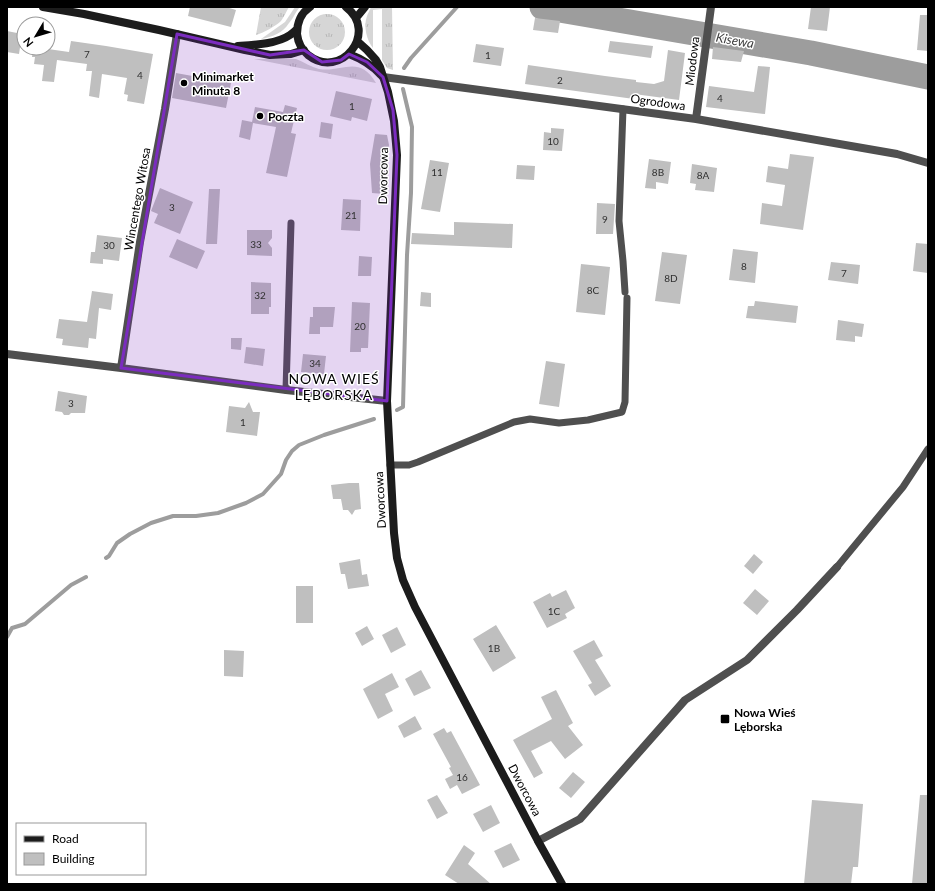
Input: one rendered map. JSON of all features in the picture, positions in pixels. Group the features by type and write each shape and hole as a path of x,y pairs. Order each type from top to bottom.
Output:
{"street":[{"path":"43,7 84,14 270,55 291,54 304,50"},
{"path":"310,7 301,17 297,28 297,36 300,45 304,50 313,59 322,62 341,60 349,54 355,46 359,28 356,18 346,7"},
{"path":"356,18 365,7"},
{"name":"Miodowa","path":"696,119 710,7"},
{"path":"229,46 281,40 290,36 297,28"},
{"name":"Wincentego Witosa","path":"121,368 140,242 165,109 177,34"},
{"name":"Dworcowa","path":"357,41 368,50 380,67 393,110 397,155 387,401 394,533 397,558 403,580 415,607 562,884"},
{"name":"Dworcowa","path":"349,54 367,62 383,77"},
{"name":"Ogrodowa","path":"383,77 696,119 897,154 928,163"},
{"path":"7,354 286,390 387,401"},
{"path":"538,841 580,819 685,700 747,660 837,567"}],"lane":[{"path":"390,465 409,465 418,462 514,422 530,419 559,423 588,420 622,412 625,402 626,295 619,221 623,109"},
{"path":"286,390 291,223"},
{"path":"837,567 903,488 928,449"}],"highlighted area":[{"path":"177,34 270,55 304,50 322,62 341,60 349,54 367,62 383,77 393,110 397,155 387,401 121,368"}],"green space":[{"path":"261,7 289,7 279,23 256,35"},
{"path":"295,7 300,7 284,29 273,36 261,39 285,22"},
{"path":"371,7 392,7 393,70 387,68 382,60 382,9 373,10 373,48 367,37 365,24"},
{"path":"331,14 340,19 344,25 344,39 340,45 331,50 323,50 314,45 310,39 309,28 314,19 320,15"},
{"path":"254,59 296,59 313,67 327,70 357,67 370,74 376,83"}],"building":[{"path":"190,7 226,7 236,10 231,27 188,16"},
{"path":"811,7 830,7 827,31 808,29"},
{"path":"920,15 928,15 928,51 917,50"},
{"path":"535,18 560,21 558,33 533,30"},
{"path":"7,31 16,33 16,54 7,52"},
{"path":"71,41 153,54 144,104 127,101 128,95 124,94 127,78 102,74 99,98 89,96 92,71 86,71 87,64 57,60 54,82 42,81 44,65 34,64 35,57 32,56 56,56 56,50 69,52"},
{"path":"610,41 653,46 651,58 608,52"},
{"path":"476,44 504,48 501,66 473,62"},
{"path":"713,47 744,51 741,62 712,59"},
{"path":"668,50 685,53 679,100 634,94 634,99 525,84 528,65 636,80 636,82 654,84 664,81"},
{"path":"758,66 770,67 765,114 706,107 709,86 754,92"},
{"path":"176,73 231,83 226,108 172,98"},
{"path":"336,91 372,99 367,121 352,117 351,121 330,116"},
{"path":"285,105 297,108 291,133 296,134 287,177 266,173 276,127 253,123 250,140 239,137 242,120 252,122 255,107 283,112"},
{"path":"321,122 333,124 331,139 319,137"},
{"path":"551,128 564,129 562,151 543,150 544,132 551,133"},
{"path":"375,134 387,135 389,145 385,167 384,194 372,193 370,164"},
{"path":"790,154 814,157 803,230 760,224 762,203 782,206 785,185 766,182 768,166 788,169"},
{"path":"649,159 671,162 668,184 656,182 656,189 645,188"},
{"path":"430,160 449,163 440,212 421,209"},
{"path":"692,164 717,168 714,192 695,190 696,184 690,183"},
{"path":"517,165 535,166 534,180 516,179"},
{"path":"160,188 193,202 180,234 154,223 158,214 151,211"},
{"path":"209,189 220,189 217,244 206,244"},
{"path":"343,199 361,200 360,231 341,230"},
{"path":"597,203 615,204 613,234 596,234"},
{"path":"454,222 513,224 512,248 411,244 412,233 454,235"},
{"path":"247,230 272,230 272,238 268,243 272,248 272,256 247,255"},
{"path":"97,235 122,238 119,261 103,259 103,264 90,263 91,252 95,252"},
{"path":"177,239 205,251 197,269 169,257"},
{"path":"916,243 928,244 928,273 913,271"},
{"path":"733,249 758,252 755,283 729,280"},
{"path":"662,252 687,255 680,304 655,301"},
{"path":"359,256 372,257 371,276 358,276"},
{"path":"831,262 860,265 858,284 828,280"},
{"path":"581,264 610,267 605,315 576,312"},
{"path":"251,282 271,283 271,307 269,307 269,314 251,314"},
{"path":"92,291 113,294 111,310 99,308 96,339 89,338 88,348 62,345 63,339 56,338 59,319 87,322"},
{"path":"421,292 431,293 431,307 420,306"},
{"path":"755,301 798,306 796,323 746,318 748,306 754,306"},
{"path":"352,302 370,303 368,348 361,348 361,352 350,352"},
{"path":"313,307 335,307 333,327 320,327 320,334 309,334 310,317 313,317"},
{"path":"838,320 864,324 862,337 855,336 855,342 836,340"},
{"path":"231,338 242,338 241,350 231,349"},
{"path":"246,347 265,349 263,366 244,363"},
{"path":"303,354 326,356 324,374 301,372"},
{"path":"546,361 565,364 559,407 539,404"},
{"path":"58,391 87,396 85,413 71,413 69,415 64,415 62,412 55,411"},
{"path":"249,402 253,412 260,412 257,436 226,432 229,406 245,408"},
{"path":"359,483 361,509 355,510 352,515 348,510 343,510 341,499 333,499 331,485"},
{"path":"754,554 763,562 753,574 744,566"},
{"path":"360,559 362,575 367,574 369,586 348,589 345,574 341,574 339,563"},
{"path":"296,586 313,586 313,623 296,623"},
{"path":"755,589 769,601 757,615 743,603"},
{"path":"566,590 575,608 565,614 567,618 547,628 533,602 550,593 552,597"},
{"path":"496,625 516,658 493,672 473,639"},
{"path":"367,626 374,639 362,646 355,633"},
{"path":"397,627 406,645 391,653 382,635"},
{"path":"594,640 603,656 595,660 611,686 595,696 588,685 592,683 573,651"},
{"path":"224,650 244,651 243,677 224,676"},
{"path":"421,670 431,688 414,696 405,679"},
{"path":"392,673 399,687 385,694 393,711 378,719 363,689"},
{"path":"556,690 573,723 568,726 583,745 565,759 551,741 531,751 543,773 534,778 513,740 552,719 541,697"},
{"path":"415,716 422,729 404,738 398,726"},
{"path":"444,728 447,733 451,731 480,785 462,794 457,785 450,789 445,779 453,775 449,768 451,767 433,734"},
{"path":"573,772 585,782 571,798 559,788"},
{"path":"437,795 448,813 437,819 427,800"},
{"path":"920,795 928,795 928,884 912,884"},
{"path":"812,800 863,804 858,867 853,867 851,884 804,884"},
{"path":"491,805 500,823 483,832 473,814"},
{"path":"511,843 520,860 503,868 494,851"},
{"path":"464,845 475,853 468,864 491,884 459,884 445,875"}],"waterway":[{"path":"404,68 411,58 457,7"},
{"name":"Kisewa","path":"542,7 811,53 928,77"},
{"path":"397,410 403,407 407,255 411,193 412,127 403,89"},
{"path":"106,558 109,556 117,543 151,523 173,516 196,516 218,513 246,503 263,494 281,474 286,460 292,451 299,445 324,435 374,419"},
{"path":"7,637 12,628 25,624 71,585 86,577"}],"place":[{"name":"Minimarket Minuta 8","path":"184,83"},
{"name":"Poczta","path":"260,116"},
{"name":"Nowa Wieś Lęborska","path":"725,719"}],"district":[{"name":"NOWA WIEŚ LĘBORSKA","path":"334,386"}]}
